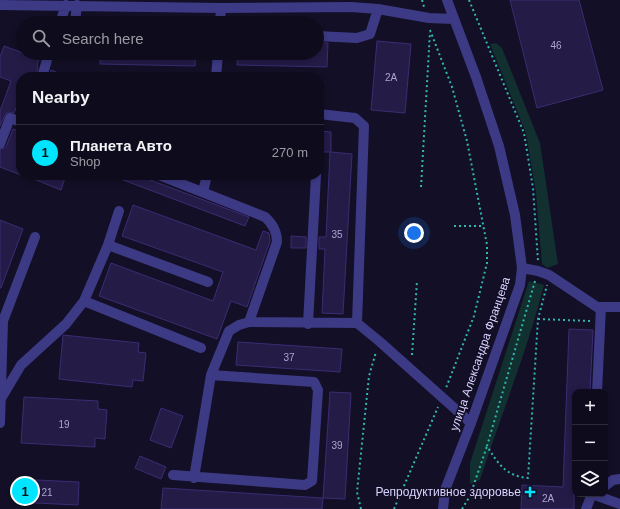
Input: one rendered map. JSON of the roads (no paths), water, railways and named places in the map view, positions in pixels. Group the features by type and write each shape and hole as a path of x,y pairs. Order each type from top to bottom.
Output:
{"street":[{"path":"276,0 284,8"},
{"name":"улица Александра Францева","path":"443,509 445,490 471,423 520,285 522,268 515,215 499,146 476,77 447,0"},
{"path":"0,5 378,9 429,18 453,19"},
{"path":"62,16 66,5"},
{"path":"76,16 77,5"},
{"path":"220,16 221,8"},
{"path":"324,36 357,38 370,34 378,9"},
{"path":"43,72 47,60"},
{"path":"216,72 217,60"},
{"path":"324,115 355,118 364,126 357,323"},
{"path":"0,144 10,118 16,120"},
{"path":"172,180 265,217 271,222 277,234 277,242 249,322"},
{"path":"203,192 206,180"},
{"path":"308,324 316,180"},
{"path":"2,397 21,365 66,324 84,301 108,245 119,211"},
{"path":"0,422 2,397 3,321 35,237"},
{"path":"108,245 208,282"},
{"path":"522,268 538,270 549,275 597,307 620,307"},
{"path":"84,301 201,348"},
{"path":"597,389 601,307"},
{"path":"194,478 210,375 229,331 239,325 249,322 308,324 357,323 379,340 442,399 471,423"},
{"path":"173,475 194,478 305,485 312,481 318,390 314,382 210,375"},
{"path":"608,484 613,480 620,479"},
{"path":"586,509 592,497"},
{"path":"601,497 620,504"}],"place":[{"name":"Планета Авто","path":"25,491"},
{"name":"Репродуктивное здоровье","path":"530,492"}]}
